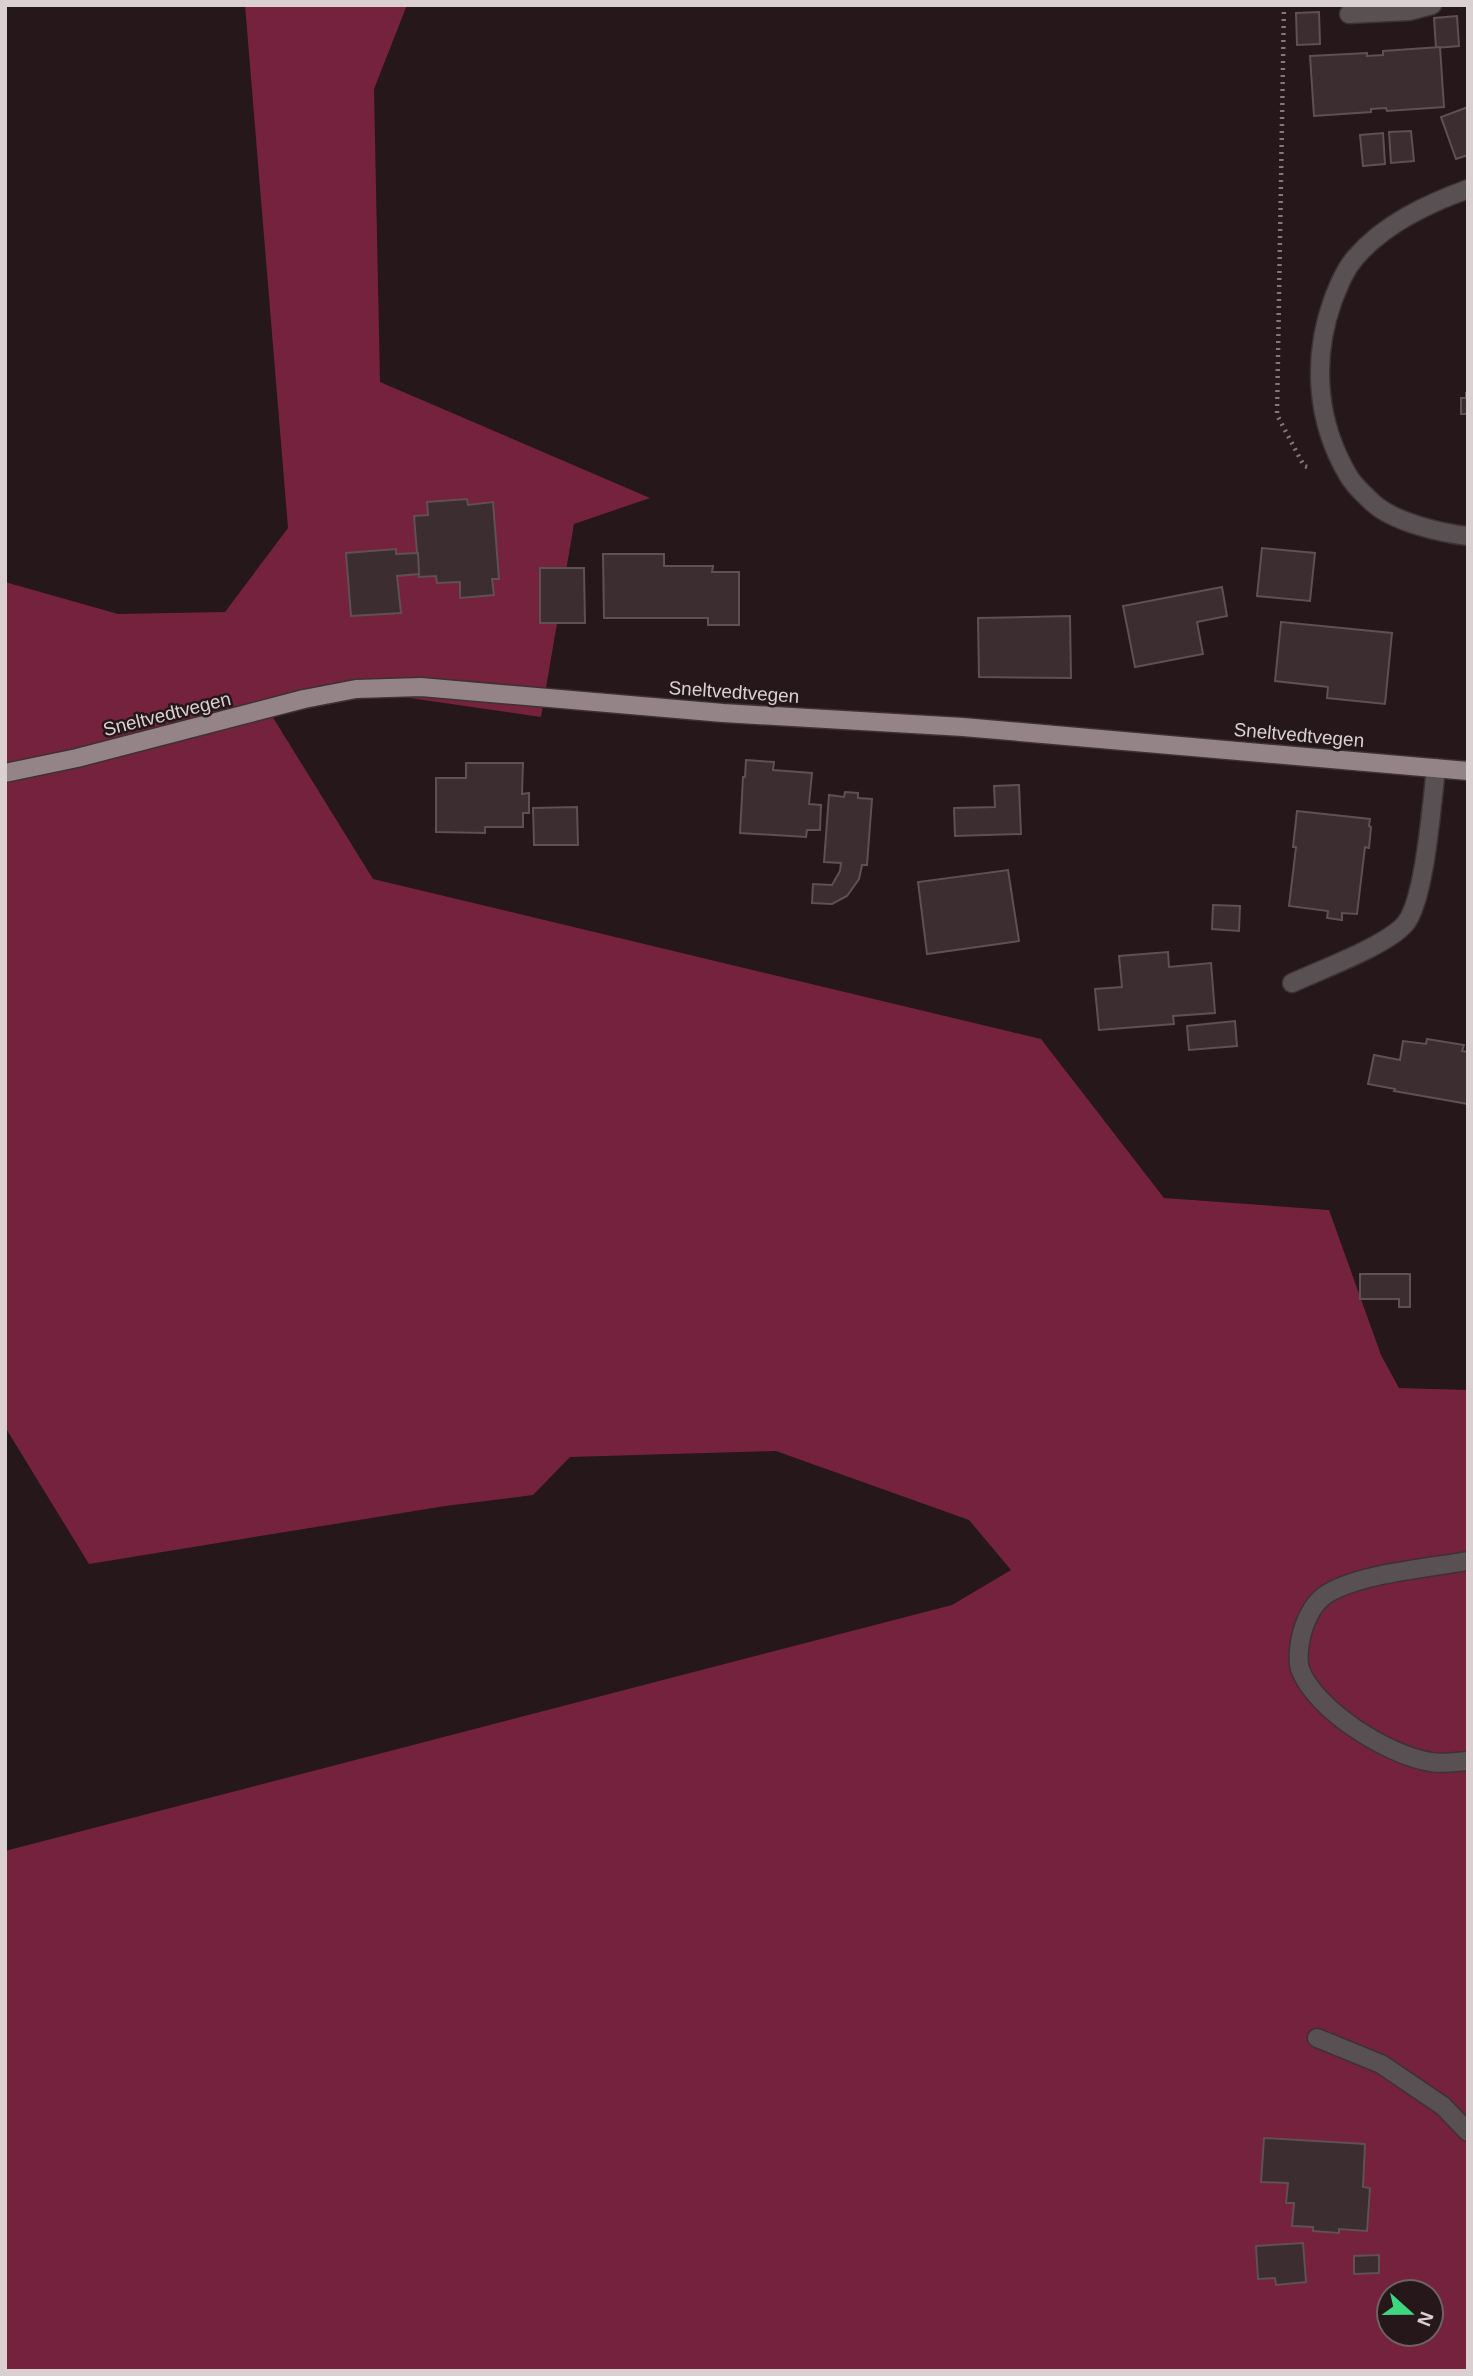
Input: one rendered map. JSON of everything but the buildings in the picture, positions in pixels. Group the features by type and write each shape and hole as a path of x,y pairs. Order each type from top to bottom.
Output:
{"main road":[{"name":"Sneltvedtvegen","path":"5,774 103,752 304,699 356,689 421,687 723,713 963,727 1468,771"}],"street":[{"path":"1349,14 1409,11 1432,5"},
{"path":"1468,189 1403,218 1375,238 1355,258 1341,279 1324,326 1319,380 1329,434 1349,478 1375,505 1390,513 1427,528 1468,536"},
{"path":"1292,984 1385,941 1406,923 1420,889 1436,768"},
{"path":"1468,1561 1348,1582 1322,1597 1312,1608 1301,1633 1298,1658 1315,1695 1329,1710 1359,1731 1396,1751 1427,1762 1468,1760"},
{"path":"1317,2038 1381,2064 1443,2106 1468,2132"}],"path":[{"path":"1284,5 1277,415 1304,466 1349,478"}],"shaded area":[{"path":"245,5 407,5 374,89 380,382 650,498 574,524 541,717 382,694 272,716 373,879 1041,1039 1164,1198 1329,1210 1381,1355 1399,1388 1468,1390 1468,2371 5,2371 5,1851 952,1605 1011,1570 969,1520 776,1451 570,1457 533,1495 445,1506 89,1564 5,1427 5,582 118,614 225,612 288,528"}]}
